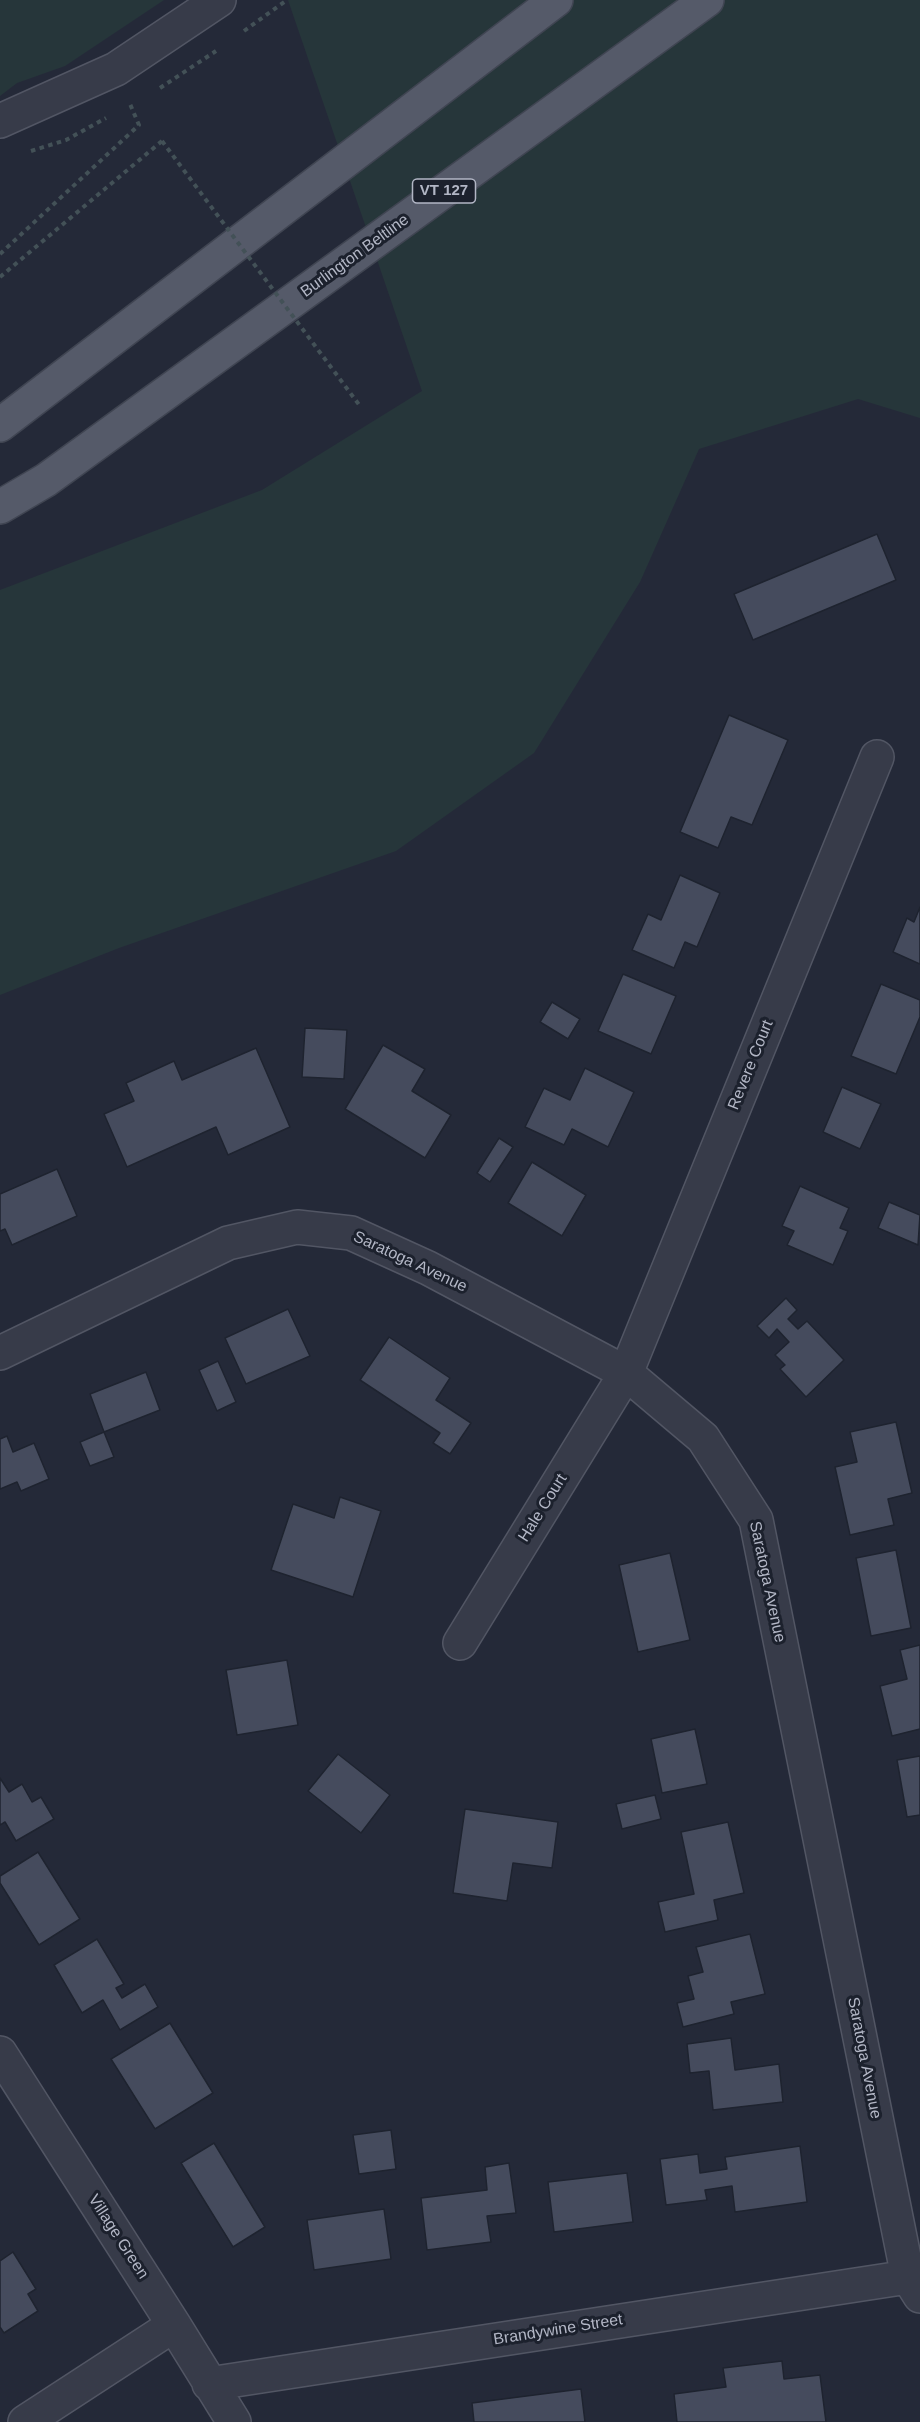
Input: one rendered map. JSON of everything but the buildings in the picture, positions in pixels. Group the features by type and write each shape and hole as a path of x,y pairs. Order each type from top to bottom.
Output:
{"main road":[{"path":"0,425 556,0"},
{"name":"Burlington Beltline","path":"0,507 56,473 707,0"}],"street":[{"path":"0,121 116,69 219,0"},
{"name":"Revere Court","path":"626,1373 877,757"},
{"name":"Saratoga Avenue","path":"0,1353 228,1244 297,1227 351,1233 428,1268 626,1373 703,1438 756,1520 914,2287"},
{"name":"Hale Court","path":"460,1643 626,1373"},
{"name":"Village Green","path":"0,2053 234,2422"},
{"name":"Brandywine Street","path":"209,2384 914,2287"},
{"path":"26,2422 174,2325"}],"path":[{"path":"0,255 140,125 130,104"},
{"path":"0,277 162,141 360,406"}],"shaded area":[{"path":"0,0 164,0 65,66 17,83 0,96"},
{"path":"288,0 920,0 920,418 858,399 699,449 640,582 534,753 396,851 119,948 0,995 0,590 262,490 422,391"}]}
